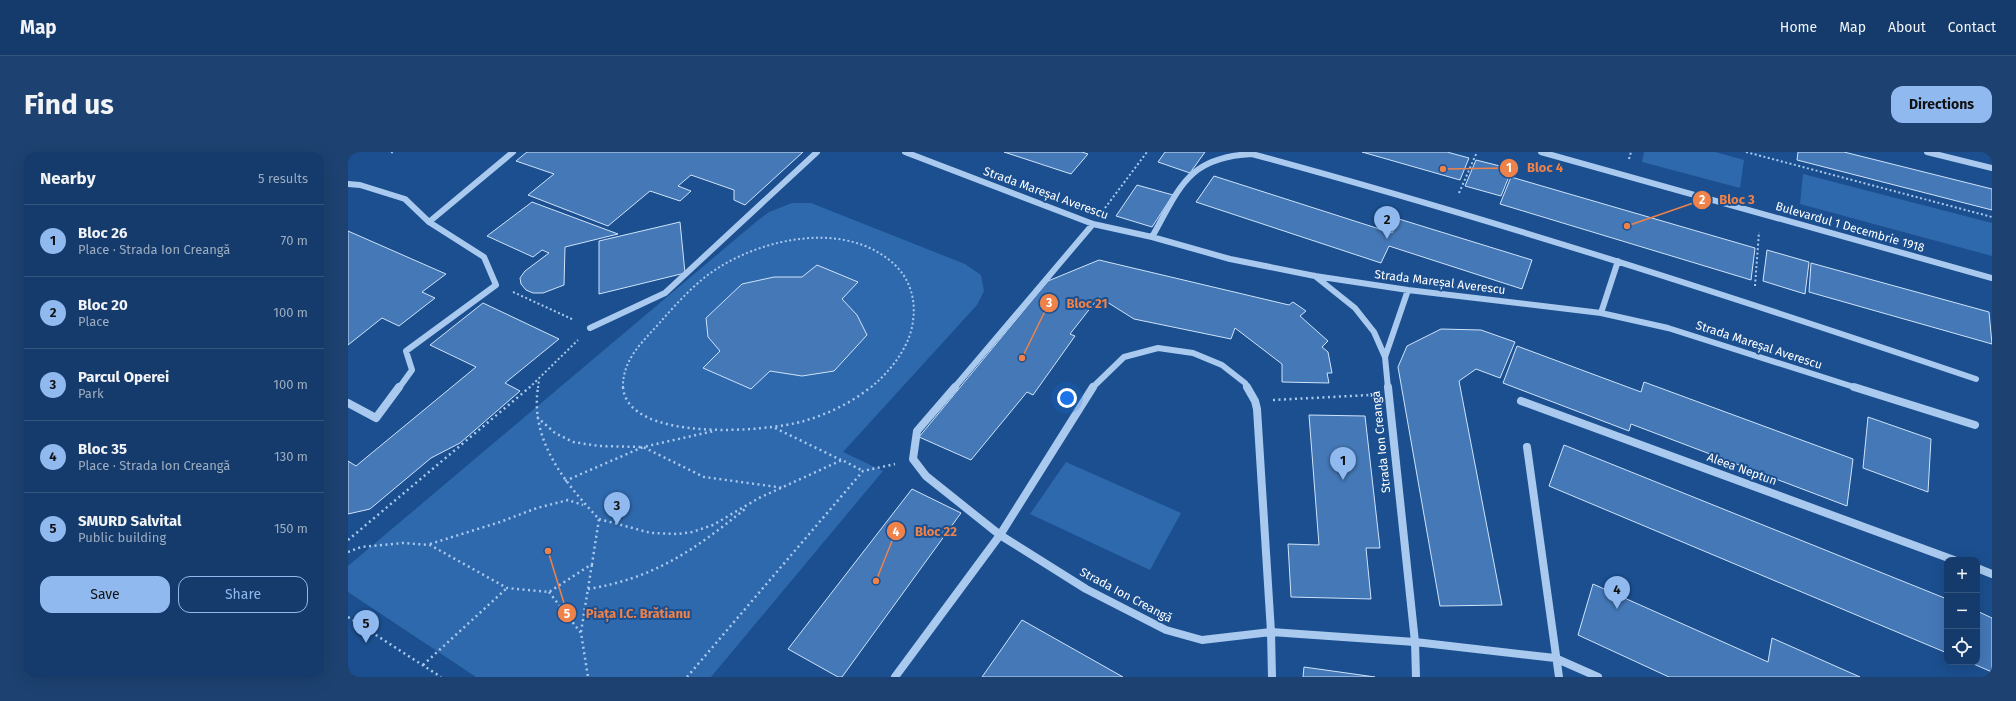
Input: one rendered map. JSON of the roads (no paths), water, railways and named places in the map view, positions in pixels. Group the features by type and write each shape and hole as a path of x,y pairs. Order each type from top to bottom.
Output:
{"street":[{"path":"429,222 513,152"},
{"path":"590,328 665,292 817,152"},
{"name":"Strada Mareșal Averescu","path":"905,152 1093,224 1230,259 1314,276 1408,290 1601,313 1668,328 1975,425"},
{"path":"1152,238 1178,191 1198,165 1220,154 1236,152 1252,154 1452,209 1618,260 1976,379"},
{"name":"Bulevardul 1 Decembrie 1918","path":"1541,152 1992,278"},
{"path":"1927,152 1992,168"},
{"path":"348,181 405,199 429,222 484,258 496,285 406,351 412,370 376,418 348,403"},
{"path":"348,184 360,185"},
{"name":"Strada Ion Creangă","path":"1093,224 917,431 913,459 926,476 1000,535 1086,589 1166,630 1202,640 1271,632 1415,642"},
{"path":"1601,313 1618,260"},
{"path":"1314,276 1355,308 1374,332 1384,357"},
{"name":"Strada Ion Creangă","path":"1408,290 1384,357 1415,642 1416,677"},
{"path":"895,677 1000,535 1095,383 1124,357 1158,348 1193,353 1222,365 1245,383 1257,409 1271,632 1272,677"},
{"name":"Aleea Neptun","path":"1521,401 1946,557"},
{"path":"1527,448 1555,658 1559,677"},
{"path":"1980,569 1992,574"},
{"path":"1415,642 1555,658 1598,677"}],"place":[{"name":"Bloc 4","path":"1443,169"},
{"name":"Bloc 3","path":"1627,226"},
{"name":"Bloc 20","path":"1387,239"},
{"name":"Bloc 21","path":"1022,358"},
{"name":"Bloc 26","path":"1343,480"},
{"name":"Parcul Operei","path":"617,525"},
{"name":"Piața I.C. Brătianu","path":"548,551"},
{"name":"Bloc 22","path":"876,581"},
{"name":"Bloc 35","path":"1617,609"},
{"name":"SMURD Salvital","path":"366,643"}]}
